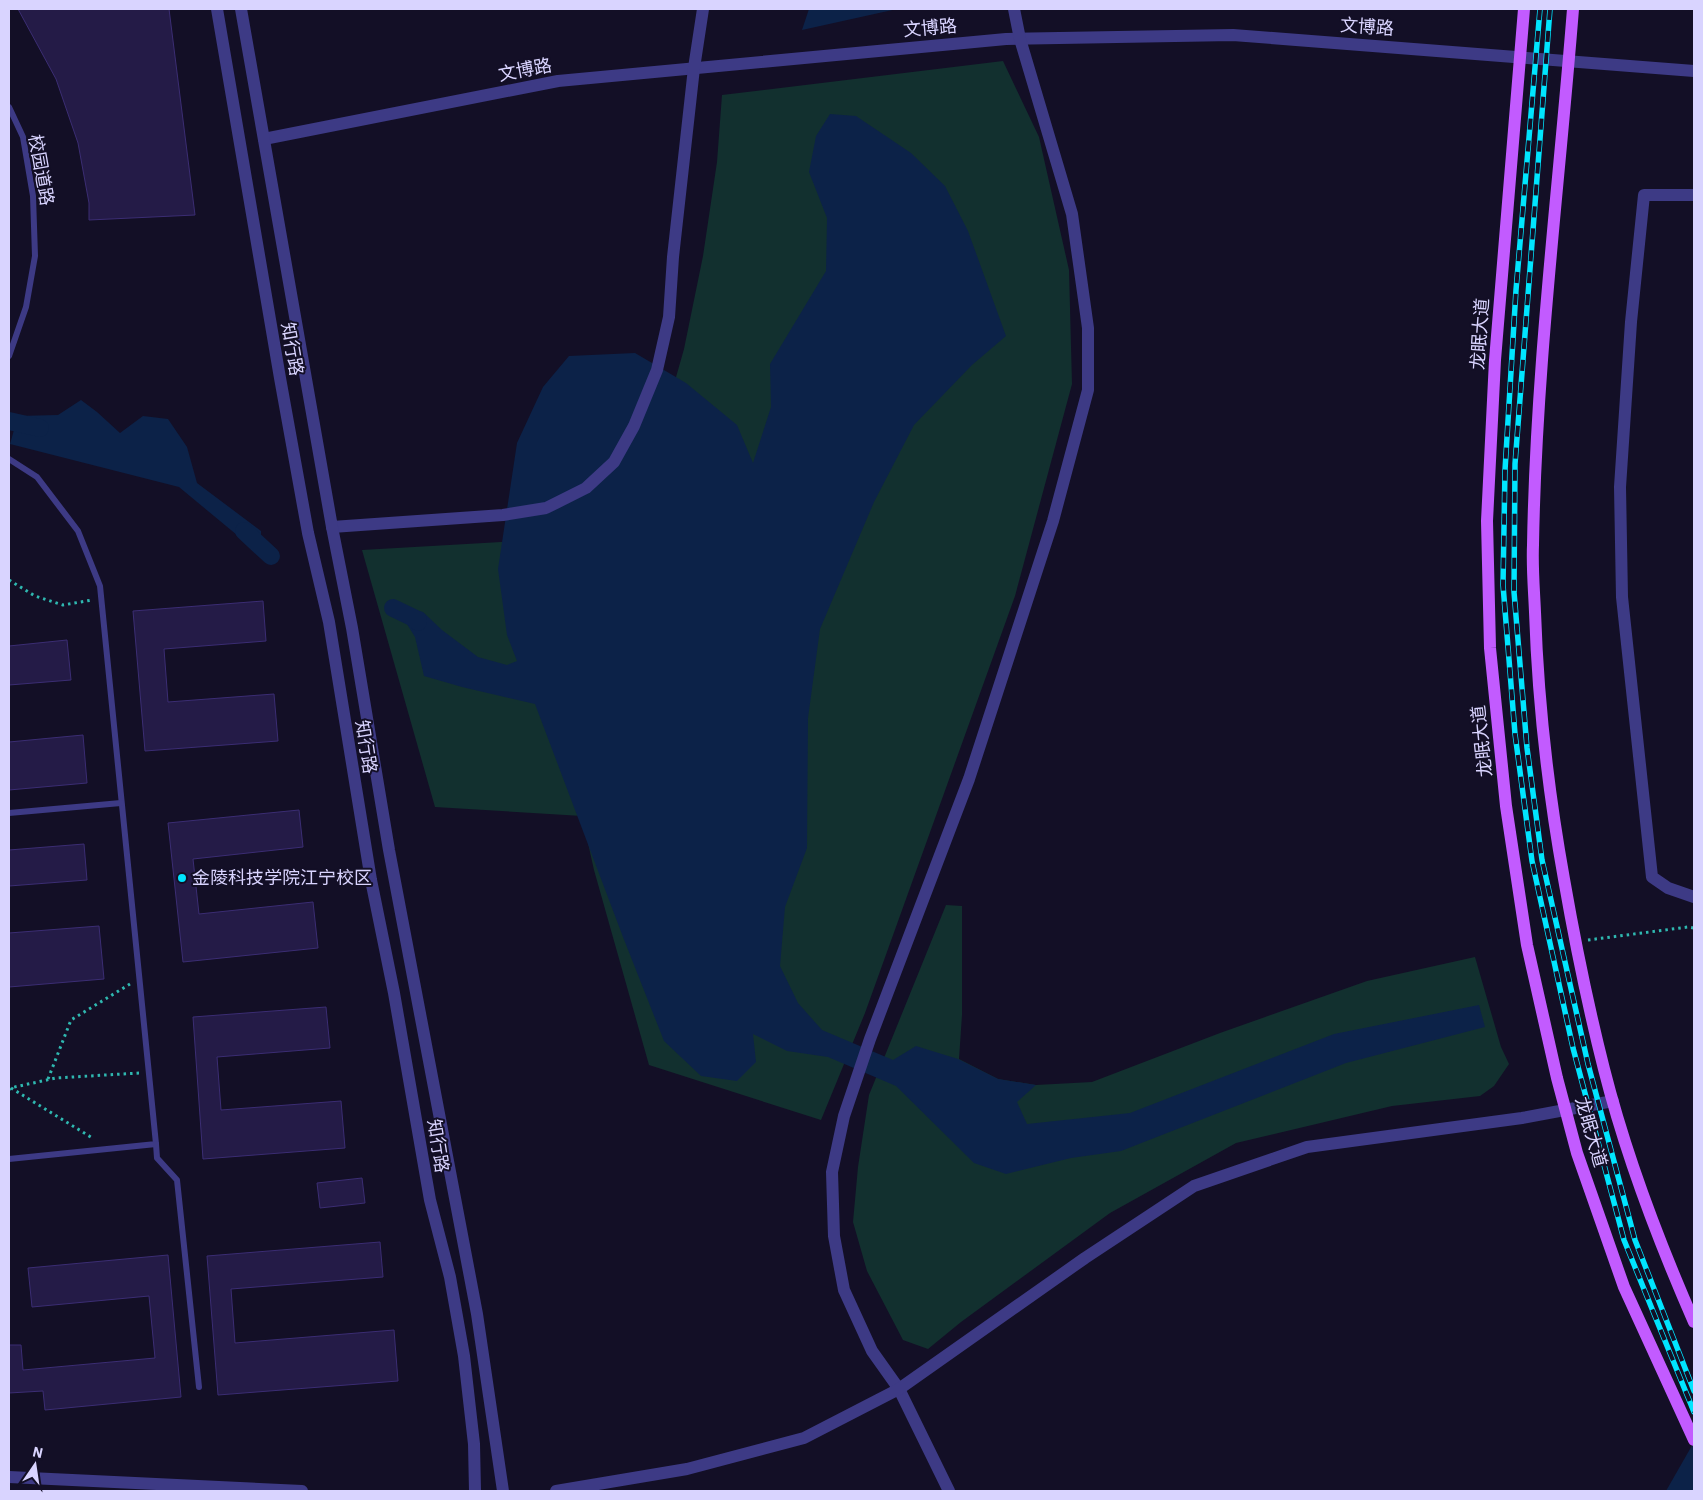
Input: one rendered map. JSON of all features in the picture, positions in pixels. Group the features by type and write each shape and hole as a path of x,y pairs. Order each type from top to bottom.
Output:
{"main road":[{"name":"龙眠大道","path":"1524,9 1496,360 1487,521 1490,648 1506,806 1527,945 1565,1110 1577,1153 1624,1287 1694,1440"},
{"name":"龙眠大道","path":"1573,9 1538,393 1532,547 1537,681 1552,817 1575,942 1604,1070 1625,1142 1670,1267 1694,1322"}],"street":[{"name":"知行路","path":"217,9 283,398 308,533 329,622 371,880 394,993 430,1200 452,1285 464,1356 474,1444 475,1491"},
{"name":"知行路","path":"241,9 332,527 352,628 389,850 477,1314 503,1491"},
{"path":"332,527 503,515 546,508 586,488 614,462 634,426 657,370 669,317 673,257 694,68 703,9"},
{"path":"949,1491 898,1390 872,1351 844,1290 834,1236 832,1172 844,1116 870,1039 969,779 1053,521 1088,390 1088,328 1072,214 1020,39 1014,9"},
{"name":"文博路","path":"264,139 558,81 1020,39 1233,35 1694,71"},
{"path":"1694,195 1644,195 1631,322 1620,487 1622,597 1652,876 1668,888 1694,897"},
{"path":"556,1491 687,1469 804,1438 898,1390 1085,1258 1194,1186 1307,1147 1522,1118 1613,1100"},
{"path":"9,1477 302,1491"}],"lane":[{"name":"校园道路","path":"9,107 23,137 33,196 35,256 26,307 9,356"},
{"path":"9,459 37,477 78,531 100,586 156,1144 158,1158 177,1180 199,1387"},
{"path":"9,813 121,803"},
{"path":"9,1159 156,1144"}],"path":[{"path":"9,580 35,596 63,605 101,598"},
{"path":"1575,942 1688,927 1694,928"},
{"path":"48,1079 71,1020 139,979"},
{"path":"9,1088 56,1078 148,1073"},
{"path":"9,1088 110,1148"}],"green space":[{"path":"1003,61 1039,137 1069,270 1072,384 1015,596 865,1013 821,1120 649,1065 594,870 582,816 435,807 362,550 571,538 661,430 684,349 703,256 717,162 722,95"},
{"path":"946,905 962,906 962,1015 959,1059 998,1079 1036,1085 1092,1082 1220,1033 1367,981 1475,957 1501,1047 1509,1064 1494,1086 1480,1096 1392,1106 1236,1143 1110,1213 961,1322 928,1349 903,1340 867,1271 853,1222 858,1167 869,1095"}],"water":[{"path":"809,9 897,9 802,30"},
{"path":"830,114 856,116 911,153 945,186 968,231 1006,336 972,365 914,425 874,502 820,629 808,718 807,848 785,907 780,966 798,1003 822,1030 893,1060 916,1046 958,1059 998,1079 1036,1085 1017,1102 1027,1124 1130,1113 1334,1034 1479,1005 1485,1027 1346,1063 1121,1151 1071,1158 1006,1174 974,1163 896,1086 828,1057 787,1051 753,1034 756,1062 737,1081 701,1076 664,1041 535,704 424,676 415,637 395,605 423,612 442,630 478,657 507,665 517,661 507,635 498,569 517,443 543,387 569,356 635,353 686,383 737,425 753,463 771,407 770,364 826,271 827,218 809,172 816,136"},
{"path":"81,400 120,433 143,416 168,419 187,447 197,483 261,531 261,555 179,487 10,444 18,416 58,415"},
{"path":"1694,1442 1694,1491 1666,1491"}],"building":[{"path":"18,9 169,9 195,215 89,220 89,203 78,143 56,79"},
{"path":"263,601 266,641 164,649 168,702 274,694 278,741 145,751 133,611"},
{"path":"67,640 71,680 9,685 9,646"},
{"path":"83,735 87,783 9,790 9,742"},
{"path":"299,810 303,847 193,859 199,914 313,902 318,948 183,962 168,823"},
{"path":"84,844 87,880 9,886 9,850"},
{"path":"99,926 104,979 9,987 9,933"},
{"path":"326,1007 330,1048 217,1057 221,1110 341,1101 345,1148 203,1159 193,1017"},
{"path":"362,1178 365,1203 320,1208 317,1183"},
{"path":"380,1242 383,1277 231,1289 235,1343 394,1330 398,1381 218,1395 207,1256"},
{"path":"168,1255 181,1397 45,1410 43,1391 9,1393 9,1345 21,1345 23,1370 155,1358 149,1296 32,1307 28,1268"}],"waterway":[{"path":"9,421 40,428"},
{"path":"244,531 271,556"},
{"path":"393,608 418,620 418,622"}],"railway":[{"path":"1540,9 1516,290 1505,470 1503,585 1515,734 1532,861 1573,1048 1624,1240 1694,1412"},
{"path":"1550,9 1515,464 1514,592 1527,748 1542,860 1588,1064 1635,1240 1694,1391"}],"place":[{"name":"金陵科技学院江宁校区","path":"182,878"}]}
